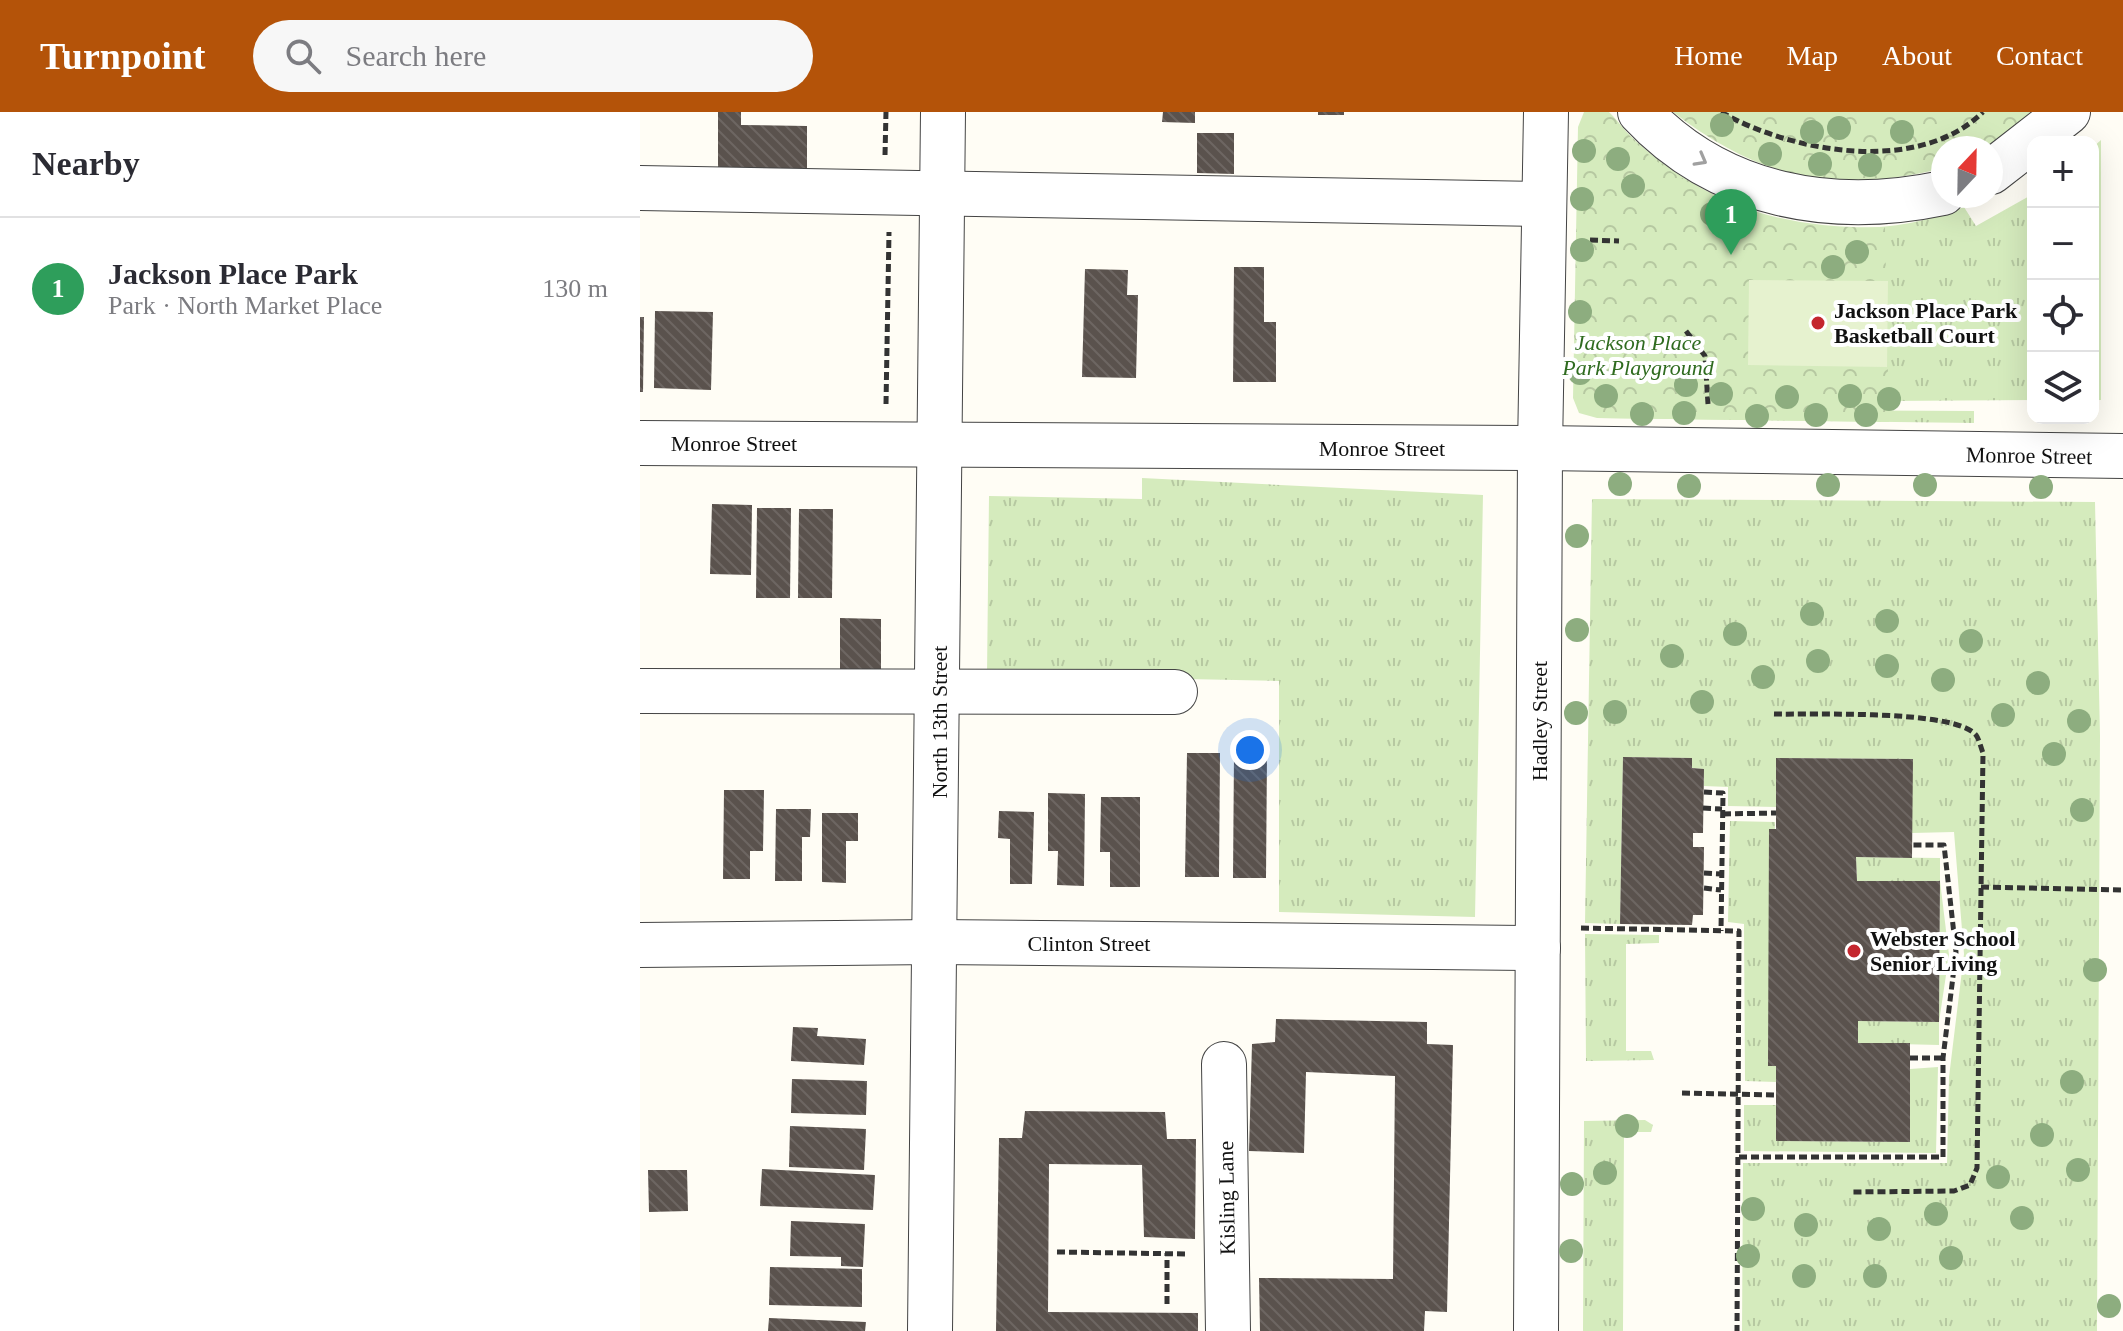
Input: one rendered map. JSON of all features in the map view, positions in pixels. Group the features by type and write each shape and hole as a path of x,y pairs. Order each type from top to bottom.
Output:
{"street":[{"name":"North 13th Street","path":"930,1331 943,112"},
{"name":"Hadley Street","path":"1536,1331 1540,448 1546,112"},
{"path":"1640,112 1691,155 1738,180 1787,197 1841,204 1881,203 1931,195"},
{"path":"2003,163 2068,112"},
{"path":"640,188 1544,204"},
{"name":"Monroe Street","path":"640,443 1540,448 2123,456"},
{"path":"640,691 939,694 1175,692"},
{"name":"Clinton Street","path":"640,945 935,942 1538,948"},
{"name":"Kisling Lane","path":"1224,1064 1228,1331"}],"path":[{"path":"885,165 886,112"},
{"path":"1721,112 1757,131 1794,142 1879,150 1917,149 1944,140 1983,112"},
{"path":"873,404 888,404 889,231"},
{"path":"1590,240 1619,241"},
{"path":"1686,331 1705,356 1708,404"},
{"path":"1774,714 1926,717 1956,723 1976,735 1983,753 1977,1168 1970,1185 1954,1191 1851,1192"},
{"path":"1704,792 1723,793 1721,931"},
{"path":"1703,808 1722,812 1776,813"},
{"path":"1739,1157 1943,1157 1943,1058 1956,952 1944,845 1912,845"},
{"path":"1704,873 1722,874"},
{"path":"1981,887 2123,890"},
{"path":"1704,888 1721,890"},
{"path":"1581,928 1739,931 1737,1331"},
{"path":"1910,1058 1943,1058"},
{"path":"1682,1093 1776,1095"},
{"path":"1057,1252 1227,1254"},
{"path":"1167,1253 1167,1304"}],"green space":[{"name":"Jackson Place Park Playground","path":"1584,112 1609,112 1642,149 1668,170 1726,201 1756,212 1819,225 1885,227 1889,422 1597,418 1579,413 1573,398 1578,127"},
{"path":"1673,112 2036,112 2003,136 1931,136 1931,170 1868,180 1833,180 1800,175 1737,153"},
{"path":"1617,122 1652,155 1690,182 1733,203 1777,218 1824,226 1871,228 1918,221 1965,208 1976,226 2027,197 2027,400 1888,401 1595,152"},
{"path":"2101,140 2101,400 2099,400"},
{"name":"Jackson Place Park Basketball Court","path":"1749,280 1888,281 1887,367 1748,365"},
{"path":"1597,409 1974,411 1974,423 1597,418"},
{"path":"1142,478 1483,495 1475,917 1279,912 1279,681 987,675 989,496 1142,499"},
{"path":"1592,499 2095,502 2100,736 2097,1331 1742,1331 1743,1163 1947,1163 1949,1077 1964,954 1954,832 1912,833 1912,759 1776,758 1776,807 1728,806 1728,787 1704,786 1704,769 1692,768 1692,758 1623,757 1620,924 1585,923"},
{"path":"1730,821 1775,822 1769,1066 1776,1066 1776,1082 1745,1081 1744,924 1728,922"},
{"path":"1856,857 1940,858 1940,881 1857,881"},
{"path":"1940,881 1949,955 1939,1022"},
{"path":"1585,934 1659,935 1659,943 1626,944 1626,1051 1651,1051 1654,1060 1586,1061"},
{"path":"1858,1021 1939,1022 1939,1045 1858,1043"},
{"path":"1938,1067 1936,1153 1744,1151 1744,1105 1776,1105 1776,1141 1909,1142 1910,1069"},
{"path":"1645,1120 1653,1125 1651,1132 1624,1132 1623,1331 1583,1331 1584,1121"}],"building":[{"path":"718,112 741,112 741,125 807,126 807,178 718,178"},
{"path":"1163,112 1195,112 1195,123 1162,122"},
{"path":"1318,112 1344,112 1344,115 1318,115"},
{"path":"1197,133 1234,133 1234,174 1197,173"},
{"path":"1234,267 1264,267 1264,322 1276,322 1276,382 1233,382"},
{"path":"1085,269 1128,270 1127,295 1138,295 1136,378 1082,377"},
{"path":"655,311 713,312 711,390 654,388"},
{"path":"640,317 644,317 643,392 640,392"},
{"path":"712,504 752,505 751,575 710,574"},
{"path":"757,508 791,508 790,598 756,598"},
{"path":"799,509 833,509 832,598 798,598"},
{"path":"840,618 881,619 881,676 840,676"},
{"path":"1187,753 1220,753 1219,877 1185,877"},
{"path":"1234,754 1267,754 1266,878 1233,878"},
{"path":"1623,757 1692,758 1692,768 1704,769 1703,833 1693,833 1693,847 1704,847 1703,915 1693,915 1692,925 1620,924"},
{"name":"Webster School Senior Living","path":"1776,758 1913,759 1912,858 1856,857 1857,881 1940,881 1939,1022 1858,1021 1858,1043 1910,1043 1910,1142 1776,1141 1776,1066 1768,1066 1769,829 1776,829"},
{"path":"724,790 764,790 763,851 750,851 750,879 723,879"},
{"path":"1048,793 1085,794 1084,886 1057,885 1058,851 1048,851"},
{"path":"1101,797 1140,797 1140,887 1110,887 1110,852 1100,852"},
{"path":"776,809 811,809 810,837 802,837 802,881 775,881"},
{"path":"999,811 1034,812 1032,884 1010,884 1010,839 998,838"},
{"path":"822,813 858,813 858,841 846,841 846,883 822,882"},
{"path":"1276,1019 1427,1022 1427,1044 1453,1045 1447,1312 1425,1311 1424,1331 1260,1331 1259,1278 1393,1279 1395,1076 1306,1072 1304,1153 1249,1151 1252,1044 1275,1042"},
{"path":"793,1027 818,1028 817,1036 866,1039 864,1065 791,1061"},
{"path":"792,1079 867,1081 866,1115 791,1113"},
{"path":"1025,1111 1165,1112 1167,1139 1196,1139 1195,1239 1144,1237 1142,1165 1049,1164 1048,1312 1198,1313 1198,1331 996,1331 999,1138 1022,1138"},
{"path":"790,1126 866,1129 864,1170 789,1167"},
{"path":"762,1169 875,1175 873,1210 760,1206"},
{"path":"648,1170 687,1170 688,1211 649,1212"},
{"path":"791,1221 865,1224 863,1267 841,1266 841,1257 790,1256"},
{"path":"770,1267 862,1269 862,1307 769,1305"},
{"path":"769,1318 866,1322 865,1331 768,1331"}],"place":[{"name":"Jackson Place Park","path":"1731,255"},
{"name":"Jackson Place Park Basketball Court","path":"1818,323"},
{"name":"Webster School Senior Living","path":"1854,951"}]}
